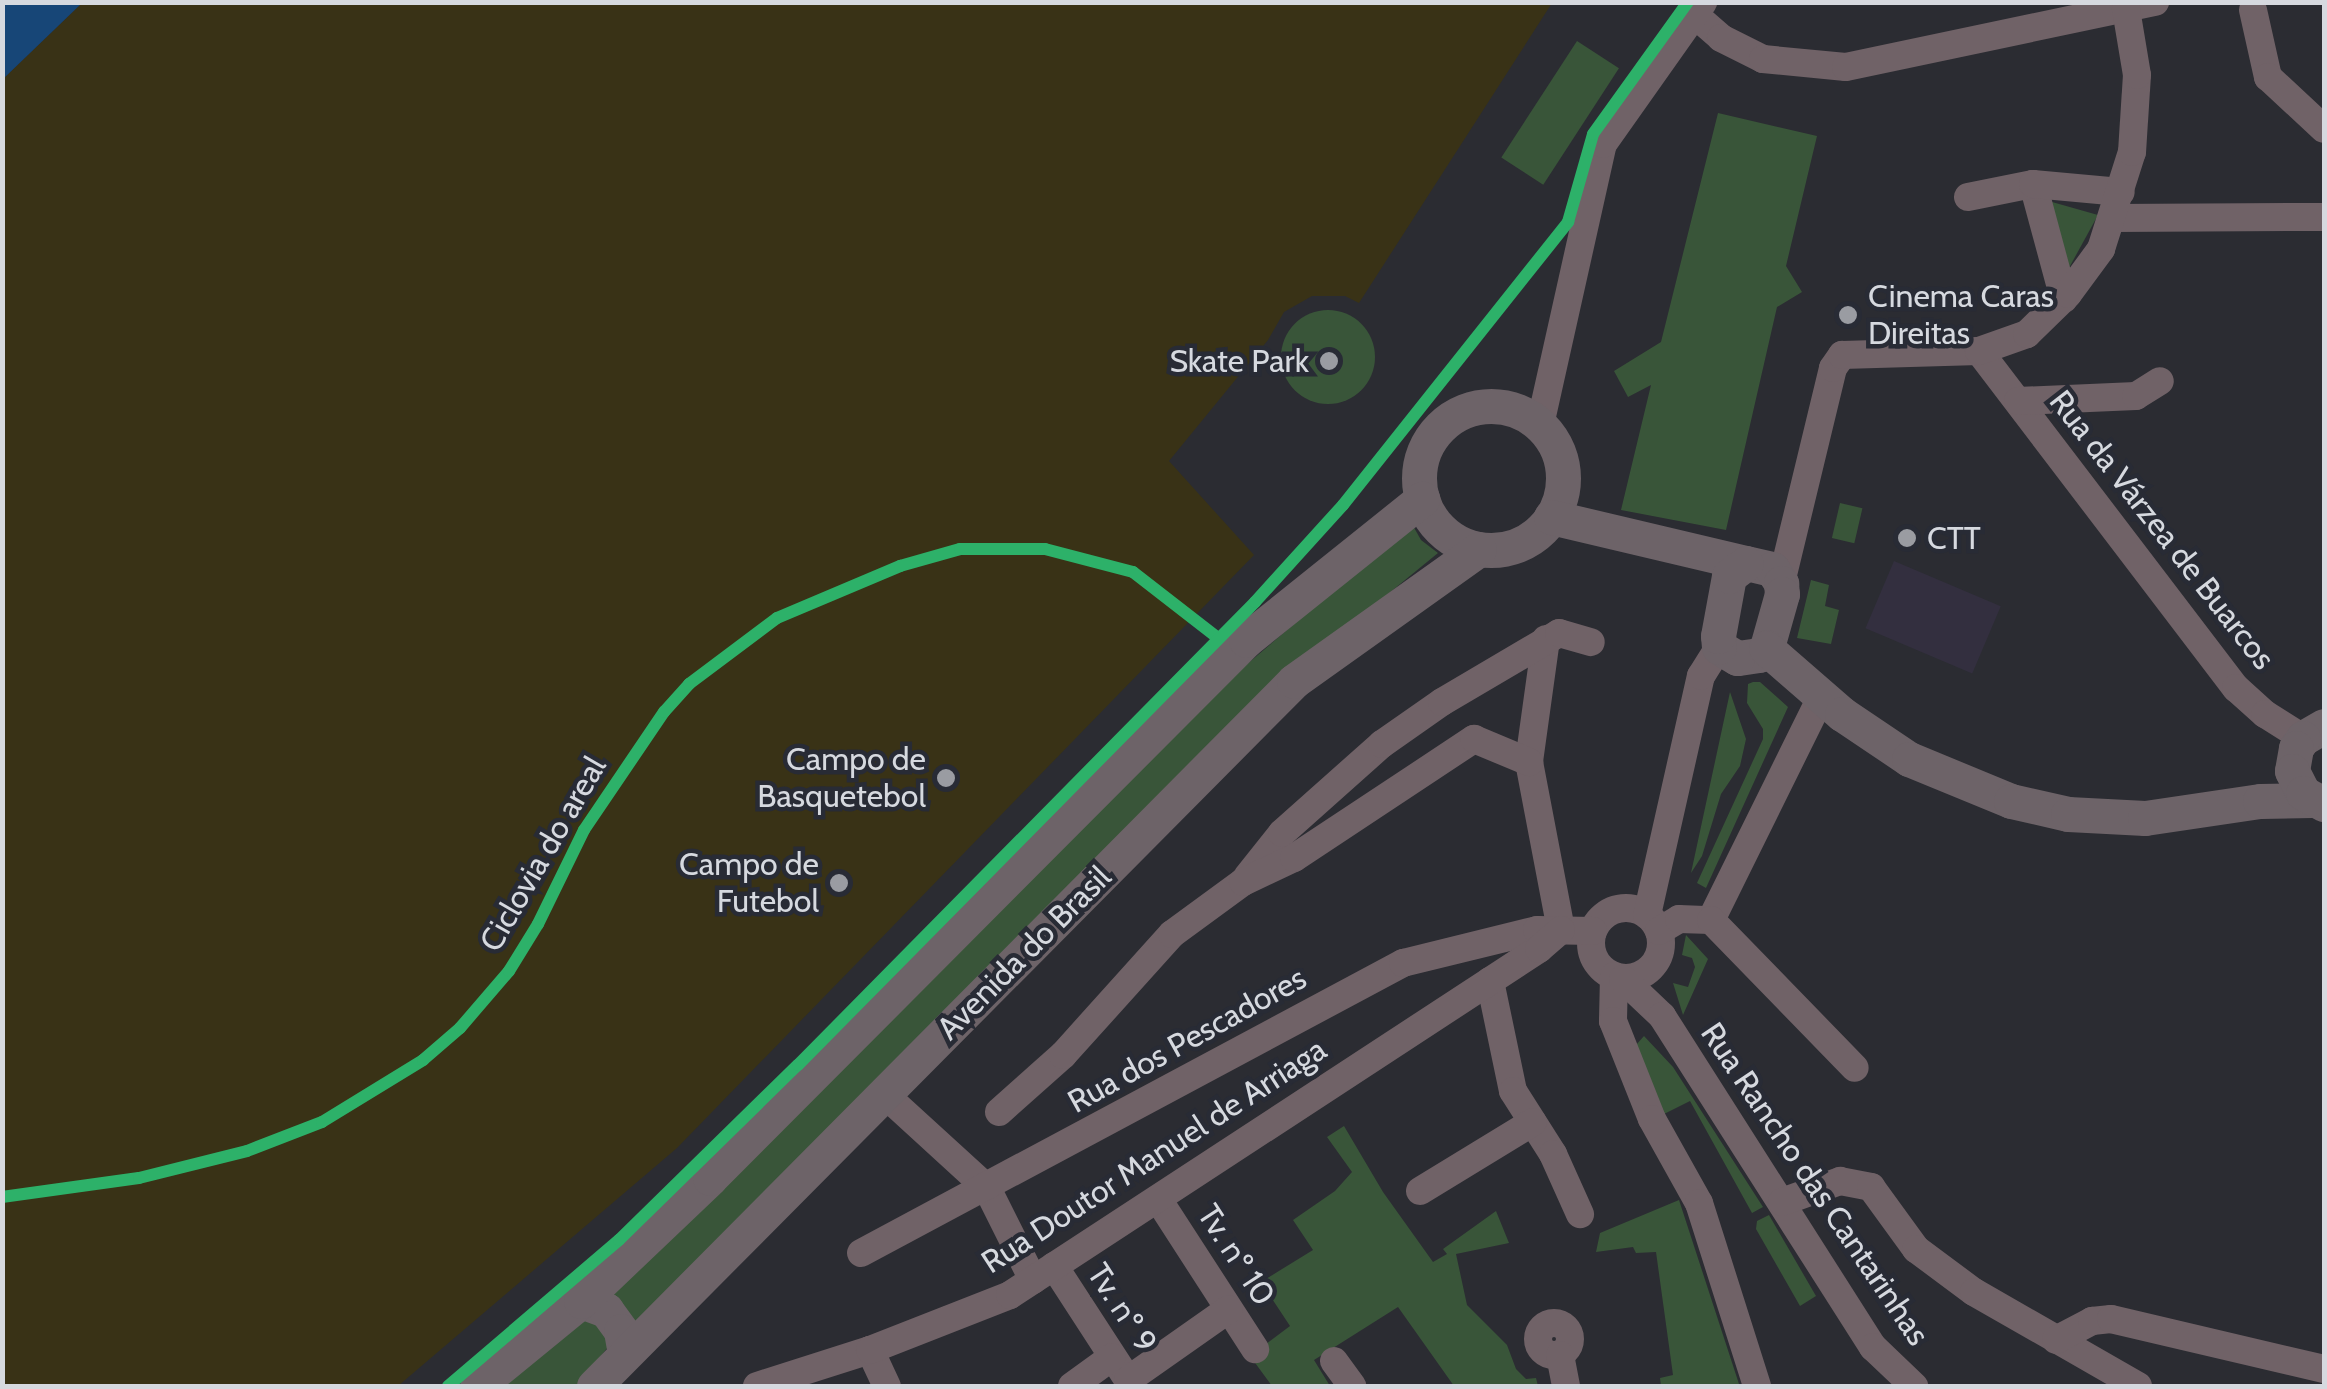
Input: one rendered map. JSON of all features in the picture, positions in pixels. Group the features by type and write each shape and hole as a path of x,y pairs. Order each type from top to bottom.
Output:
{"main road":[{"path":"1498,406 1522,412 1540,425 1562,464 1562,492 1551,517 1520,544 1479,549 1438,527 1422,499 1419,473 1425,448 1449,419 1472,408 1498,406"},
{"name":"Avenida do Brasil","path":"477,1386 581,1302 710,1178 1246,640 1422,499"},
{"path":"1551,517 1692,552 1764,564 1781,583 1766,648 1759,655 1738,658 1719,647 1729,576 1746,563"},
{"name":"Avenida do Brasil","path":"594,1386 1294,681 1479,549"},
{"path":"1692,552 1724,595"},
{"path":"1766,648 1821,696 1887,745 1936,773 2039,808 2093,817 2145,818 2260,801 2318,802"},
{"path":"2260,801 2306,741"},
{"path":"2306,741 2296,782 2318,802"},
{"path":"581,1302 606,1310 620,1331 626,1354"}],"street":[{"path":"1540,425 1603,144 1699,9 1741,50 1763,59 1846,67 2155,2"},
{"path":"1781,583 1833,368 1842,355 1978,351 2027,334 2064,299 2101,249 2132,152 2136,74 2126,9"},
{"path":"2253,10 2268,78 2324,129"},
{"path":"2033,184 2064,299"},
{"path":"1968,197 2033,184 2117,205 2324,217"},
{"name":"Rua da Várzea de Buarcos","path":"1978,351 2236,688 2265,714 2306,741"},
{"path":"2018,401 2136,396 2160,381"},
{"path":"1243,882 1282,833 1382,744 1442,702 1558,633 1591,642"},
{"path":"1546,639 1529,762 1561,930"},
{"path":"1719,647 1701,676 1653,923 1657,961 1642,975 1618,977 1597,963 1593,932 1616,909 1653,923 1711,920 1855,1068"},
{"path":"1711,920 1821,696"},
{"path":"998,1112 1063,1056 1172,934 1243,882 1294,858 1474,739 1529,762"},
{"name":"Rua dos Pescadores","path":"861,1253 1403,962 1537,930 1593,932"},
{"name":"Rua Doutor Manuel de Arriaga","path":"757,1386 821,1376 870,1350 1010,1295 1490,981 1561,930"},
{"name":"Rua Rancho das Cantarinhas","path":"1657,961 1662,1016"},
{"path":"1618,977 1610,1006 1621,1042 1652,1119 1698,1203 1757,1386"},
{"name":"Rua Rancho das Cantarinhas","path":"1618,977 1662,1016 1873,1348 1914,1386"},
{"path":"1490,981 1513,1091 1569,1186 1580,1214"},
{"path":"1621,1042 1634,1023 1662,1016"},
{"path":"883,1093 987,1188"},
{"path":"1420,1190 1533,1122"},
{"path":"1782,1202 1840,1180 1871,1187 1916,1249 1974,1292 2138,1386"},
{"name":"Tv. nº 9","path":"987,1188 1044,1273 1124,1374"},
{"name":"Tv. nº 10","path":"1158,1199 1255,1349"},
{"path":"1072,1386 1124,1374 1229,1310"},
{"path":"2056,1340 2092,1321 2112,1319 2324,1369"},
{"path":"870,1350 888,1386"},
{"path":"1560,1354 1566,1386"},
{"path":"1334,1361 1352,1386"}],"shaded area":[{"path":"1894,561 2001,606 1972,674 1865,628"}],"green space":[{"path":"1577,41 1619,68 1543,185 1501,158"},
{"path":"1718,113 1817,136 1786,266 1802,292 1777,307 1726,530 1621,510 1651,385 1628,397 1614,371 1661,342"},
{"path":"2045,200 2098,215 2064,277"},
{"name":"Skate Park","path":"1328,310 1346,313 1361,324 1372,339 1372,375 1361,390 1346,401 1328,404 1310,401 1295,390 1284,375 1281,357 1284,339 1295,324 1310,313"},
{"path":"1840,503 1862,508 1854,543 1832,538"},
{"path":"1412,524 1421,540 1438,553 1251,706 633,1328 602,1296 1213,693"},
{"path":"1811,580 1829,585 1825,606 1839,610 1831,644 1797,638"},
{"path":"1760,682 1788,707 1706,888 1697,883 1763,739 1763,729 1747,703 1748,684"},
{"path":"1730,692 1746,739 1740,766 1721,794 1702,856 1691,873"},
{"path":"1686,935 1708,959 1683,1015 1673,983 1688,987 1695,967 1692,958 1682,955"},
{"path":"1644,1036 1673,1067 1763,1207 1752,1213 1690,1101 1664,1114 1636,1045"},
{"path":"1344,1126 1383,1192 1433,1262 1447,1254 1443,1249 1496,1211 1509,1243 1456,1254 1467,1305 1507,1345 1516,1369 1526,1379 1536,1378 1538,1386 1454,1386 1398,1307 1314,1360 1330,1386 1272,1386 1250,1356 1290,1326 1261,1282 1313,1250 1293,1220 1335,1191 1352,1172 1327,1137"},
{"path":"1679,1200 1739,1386 1661,1386 1660,1378 1673,1375 1656,1252 1636,1253 1633,1247 1596,1252 1600,1233"},
{"path":"1769,1215 1816,1296 1800,1306 1756,1229 1757,1221"},
{"path":"584,1315 602,1323 608,1347 577,1386 491,1386"}],"sand":[{"path":"82,3 1552,3 1359,303 1345,296 1312,296 1284,312 1268,340 1169,461 1254,555 677,1148 398,1386 3,1386 3,79"}],"water":[{"path":"3,2 82,2 82,3 3,79"}],"cycle path":[{"path":"448,1386 619,1240 798,1065 1255,602 1343,505 1568,222 1593,134 1688,2"},
{"name":"Ciclovia do areal","path":"2,1197 139,1178 247,1151 322,1122 423,1060 460,1028 509,971 538,924 584,830 664,712 689,684 777,618 900,566 960,549 1045,549 1133,572 1218,638"}],"place":[{"name":"Cinema Caras Direitas","path":"1848,315"},
{"name":"Skate Park","path":"1329,361"},
{"name":"CTT","path":"1907,538"},
{"name":"Campo de Basquetebol","path":"946,778"},
{"name":"Campo de Futebol","path":"839,883"}]}
